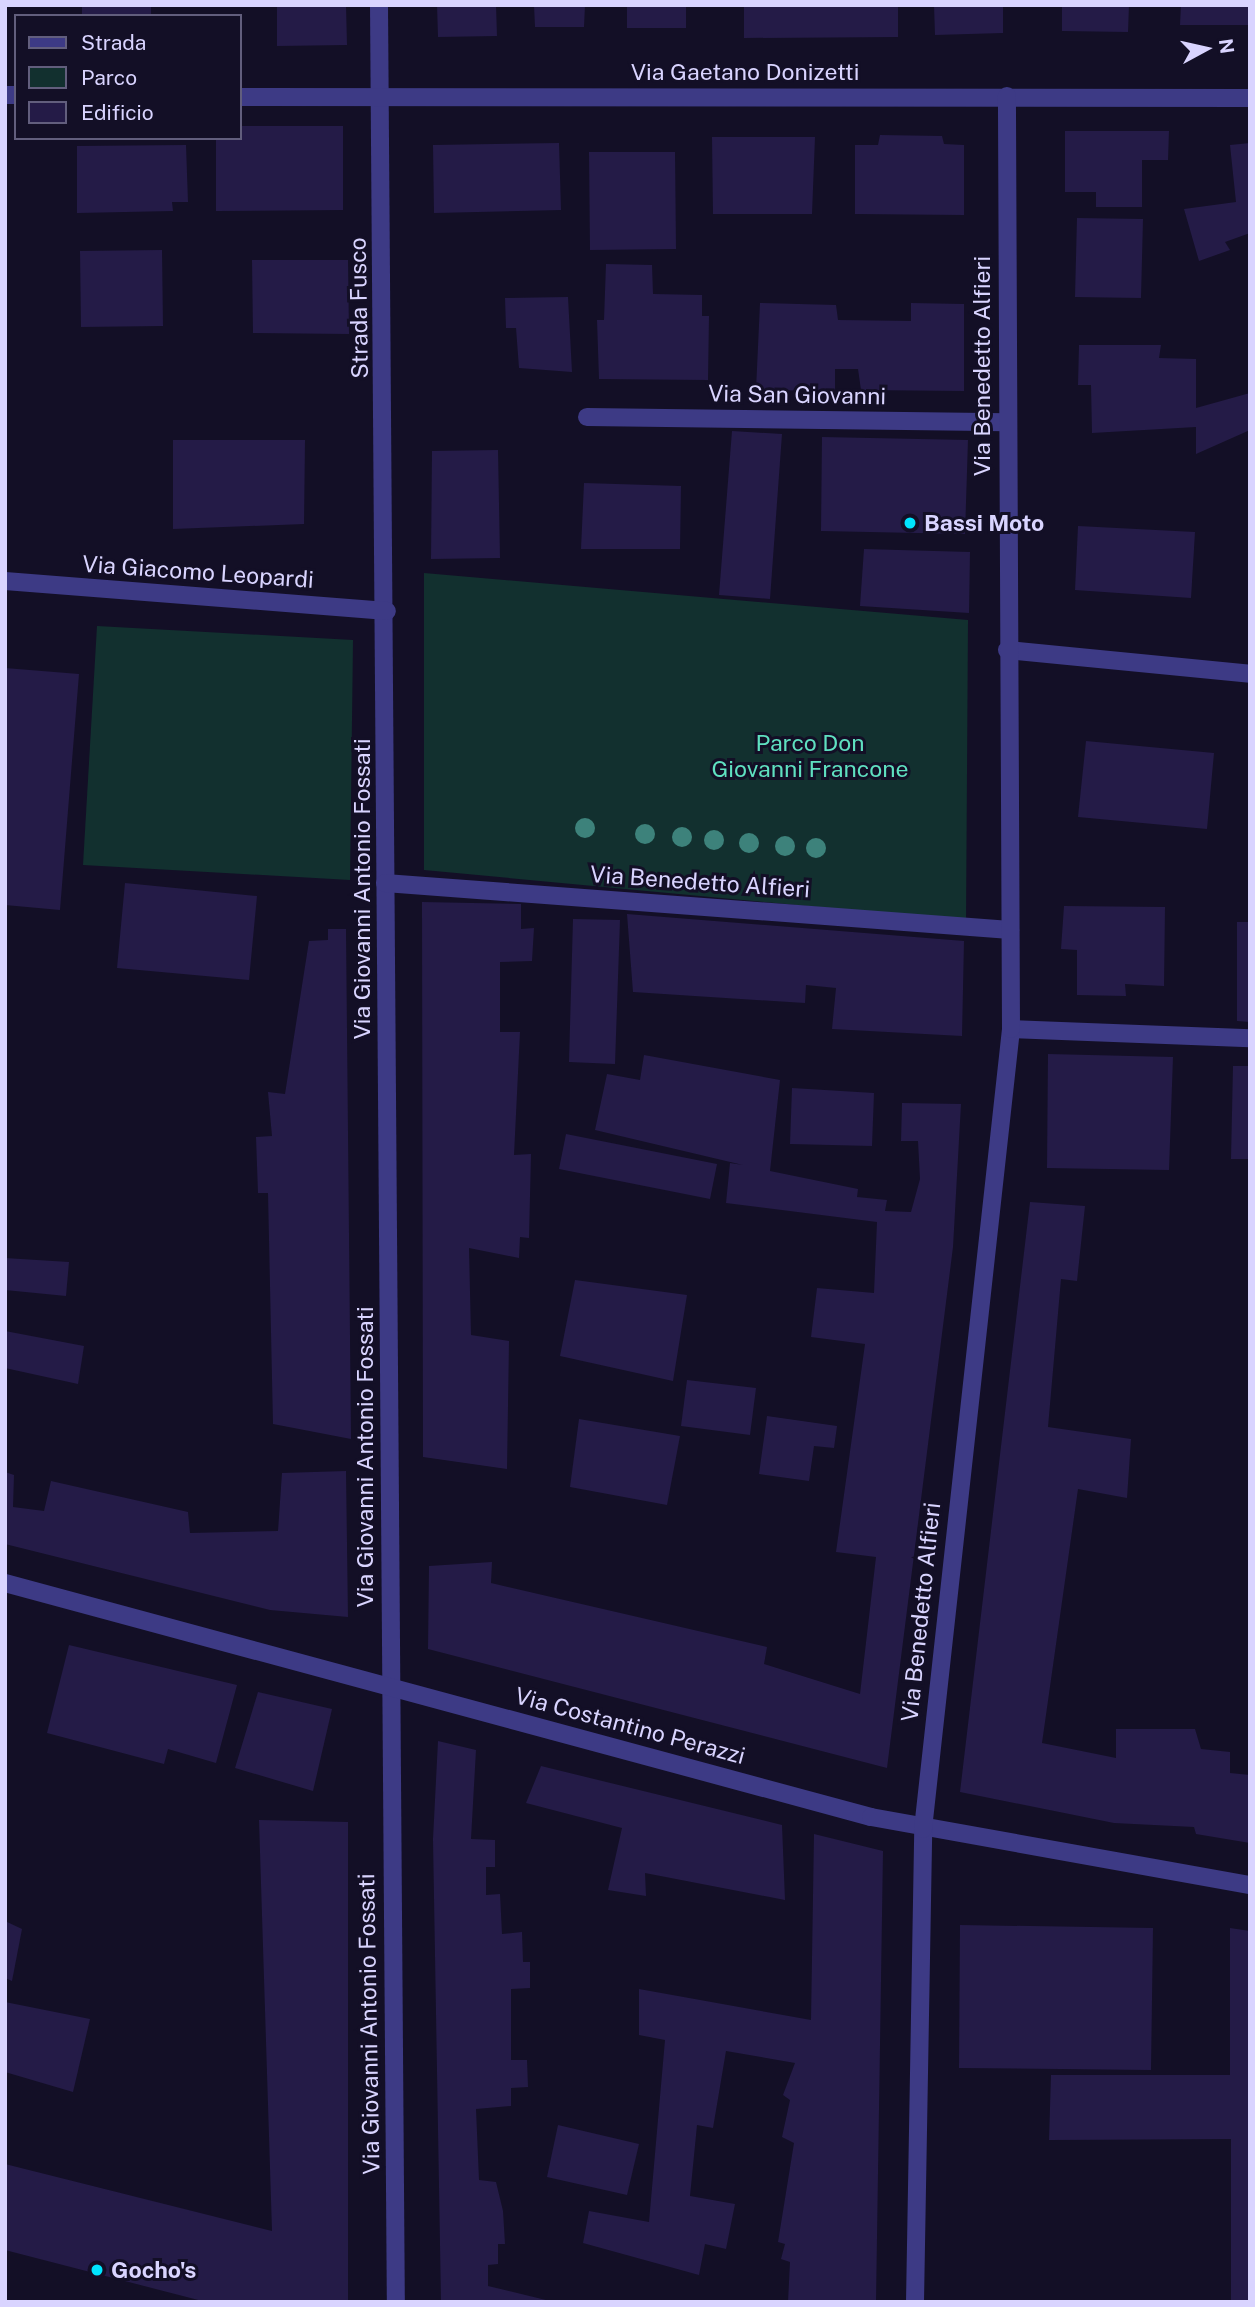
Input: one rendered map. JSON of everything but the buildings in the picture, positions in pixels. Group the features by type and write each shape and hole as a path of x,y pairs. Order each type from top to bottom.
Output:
{"street":[{"name":"Strada Fusco","path":"379,5 387,611"},
{"name":"Via Benedetto Alfieri","path":"915,2302 923,1829 1011,1029 1007,650 1007,96"},
{"name":"Via Gaetano Donizetti","path":"242,97 1250,98"},
{"name":"Via San Giovanni","path":"587,417 1007,422"},
{"name":"Via Giacomo Leopardi","path":"5,581 387,611"},
{"name":"Via Giovanni Antonio Fossati","path":"387,611 385,883 397,2302"},
{"path":"1007,650 1250,674"},
{"name":"Via Benedetto Alfieri","path":"385,883 1010,930"},
{"path":"1011,1029 1250,1038"},
{"name":"Via Costantino Perazzi","path":"5,1583 923,1829 1250,1885"}],"green space":[{"name":"Parco Don Giovanni Francone","path":"424,573 968,620 966,921 424,870"},
{"path":"97,626 353,640 350,880 83,865"}],"place":[{"name":"Bassi Moto","path":"910,523"},
{"name":"Gocho's","path":"97,2270"}]}
